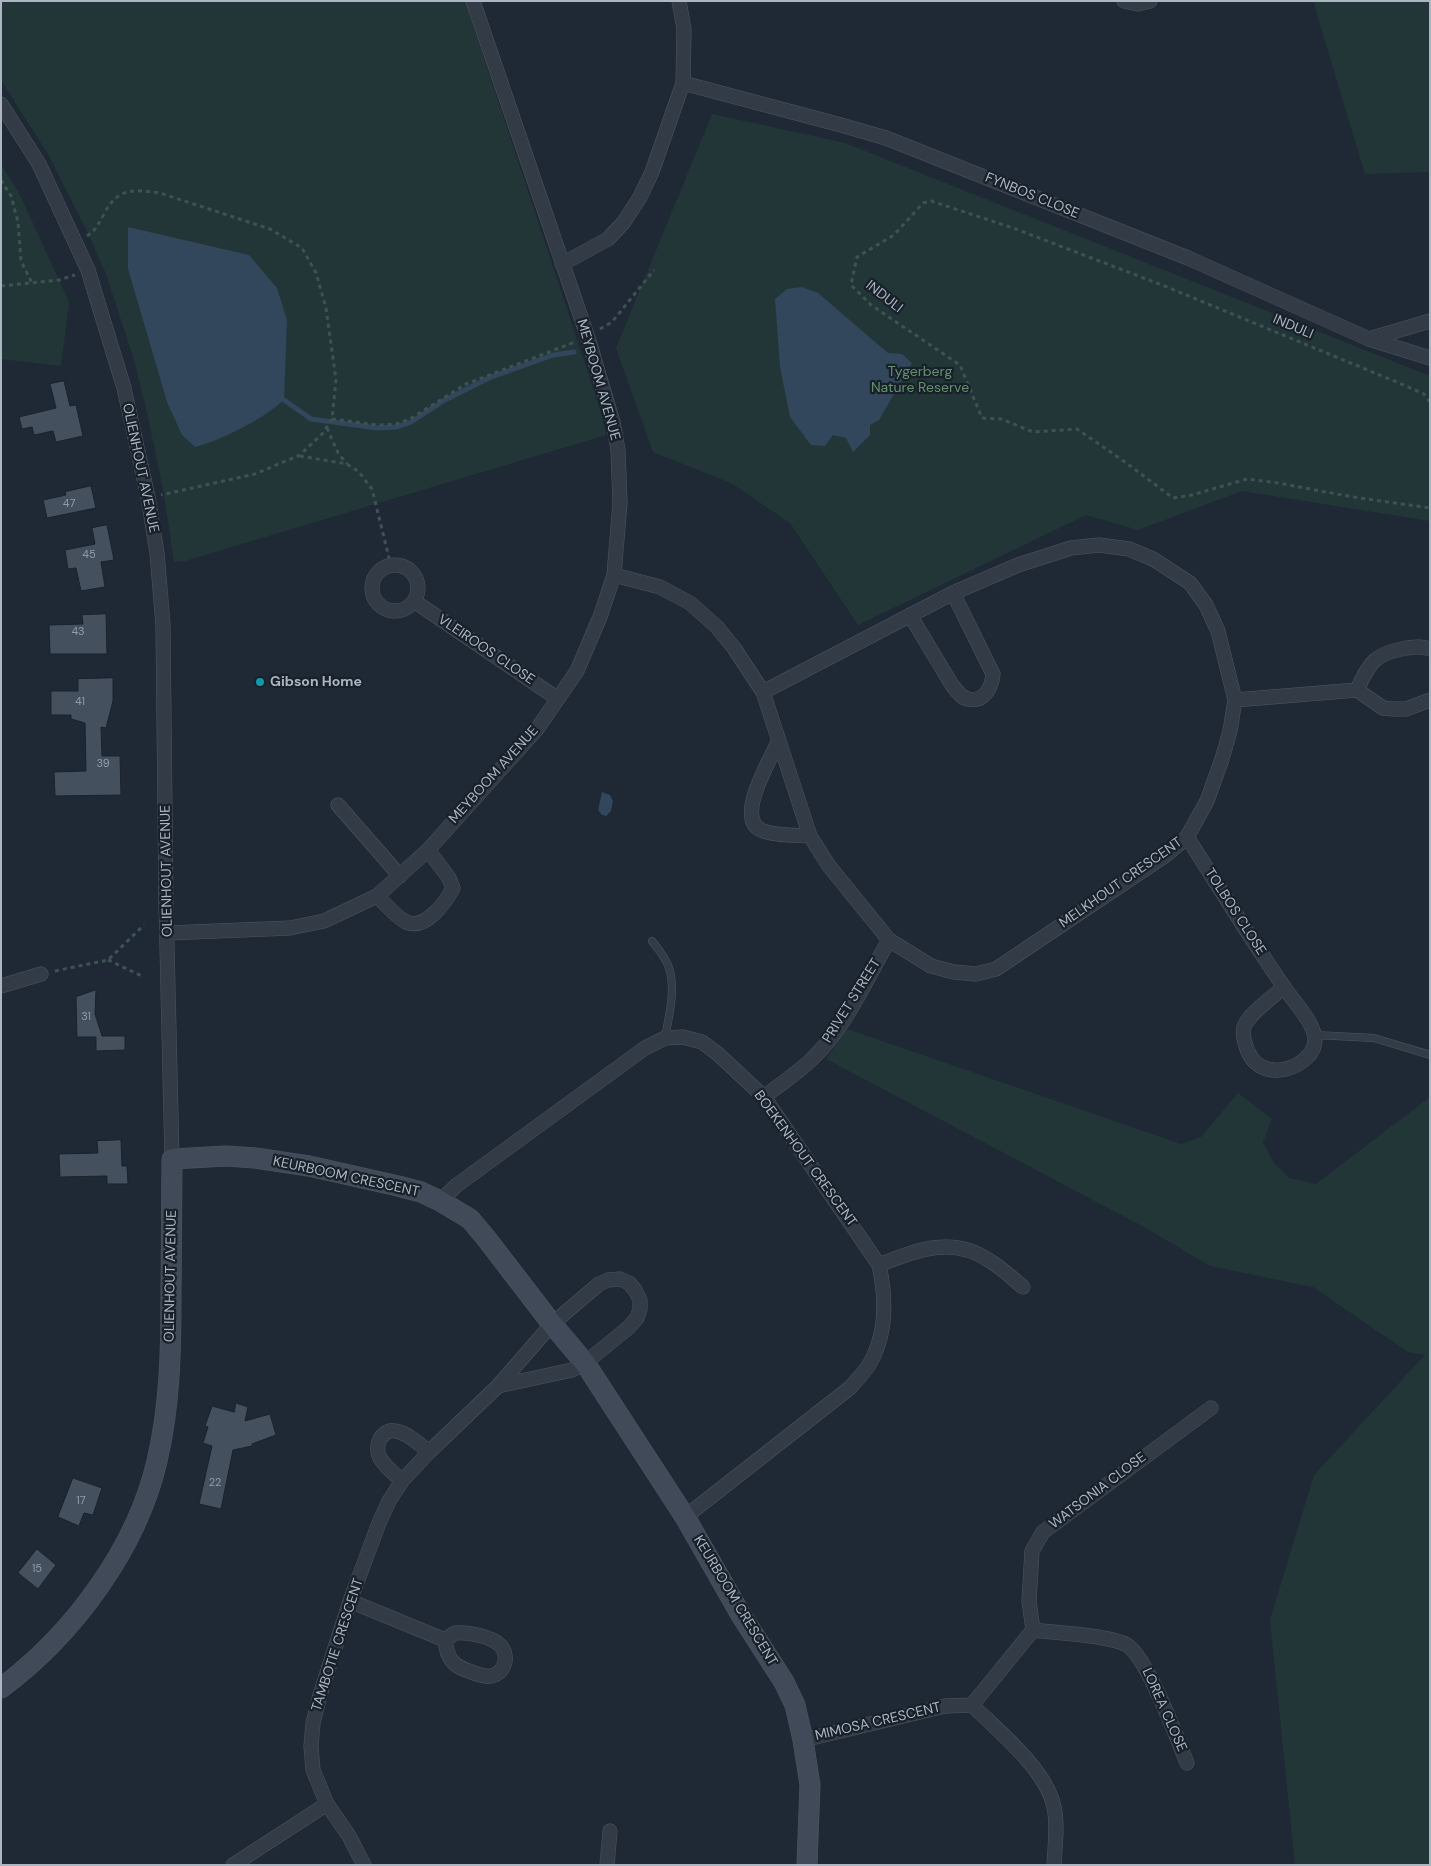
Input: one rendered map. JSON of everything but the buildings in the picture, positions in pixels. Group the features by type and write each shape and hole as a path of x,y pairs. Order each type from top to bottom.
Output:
{"street":[{"name":"MEYBOOM AVENUE","path":"168,933 290,928 324,921 377,896 428,850 537,729 577,671 591,642 614,575 620,503 618,450 613,422 588,338 473,1"},
{"path":"562,264 608,239 624,222 640,197 652,172 683,83 684,29 679,1"},
{"path":"1124,1 1138,4 1150,1"},
{"name":"FYNBOS CLOSE","path":"683,83 886,138 1188,258 1369,339 1430,358"},
{"name":"OLIENHOUT AVENUE","path":"1,104 39,164 88,270 124,388 148,497 157,553 163,625 172,1159 170,1360 166,1411 157,1462 144,1504 122,1550 71,1624 21,1673 1,1688"},
{"path":"1369,339 1430,321"},
{"name":"MELKHOUT CRESCENT","path":"614,575 660,587 690,603 717,627 734,648 763,692 810,836 828,866 889,940 932,966 954,972 976,974 996,969 1166,855 1187,837 1207,801 1222,759 1230,730 1235,700 1218,631 1206,605 1190,583 1153,559 1128,549 1100,545 1071,548 1018,565 953,592 763,692"},
{"path":"390,566 406,568 416,579 417,594 414,602 402,610 387,610 375,601 372,594 374,579 378,573 390,566"},
{"path":"910,615 960,695 968,700 979,698 988,693 992,684 993,674 953,592"},
{"name":"VLEIROOS CLOSE","path":"414,602 558,699"},
{"path":"1357,690 1368,668 1380,656 1396,650 1418,646 1430,649"},
{"path":"1235,700 1357,690 1383,708 1393,710 1406,709 1430,700"},
{"path":"778,742 754,796 750,816 754,825 762,831 810,836"},
{"path":"338,805 400,876"},
{"name":"TOLBOS CLOSE","path":"1187,837 1284,987 1312,1026 1315,1035"},
{"path":"377,896 406,922 414,924 422,922 432,915 446,900 453,888 449,878 428,850"},
{"name":"PRIVET STREET","path":"764,1097 812,1060 828,1042 840,1025 889,940"},
{"path":"1,986 40,974"},
{"path":"1284,987 1249,1018 1244,1028 1243,1038 1247,1051 1256,1063 1266,1070 1278,1071 1291,1067 1303,1060 1313,1050 1315,1035"},
{"name":"BOEKENHOUT CRESCENT","path":"665,1038 683,1037 702,1042 718,1054 764,1097 880,1264 884,1289 880,1341 870,1364 851,1387 685,1517"},
{"path":"440,1200 457,1185 646,1048 665,1038"},
{"name":"KEURBOOM CRESCENT","path":"172,1159 226,1156 280,1161 421,1192 440,1200 470,1220 585,1363 685,1517 741,1615 784,1682 795,1705 810,1785 806,1865"},
{"path":"880,1264 918,1250 944,1246 967,1250 989,1260 1023,1287"},
{"path":"498,1386 572,1370 585,1363 628,1328 637,1318 640,1300 629,1283 620,1279 608,1280 599,1284 552,1324"},
{"name":"TAMBOTIE CRESCENT","path":"364,1865 349,1836 327,1804 314,1770 310,1746 320,1695 350,1602 379,1523 389,1501 402,1481 429,1452 498,1386 552,1324"},
{"name":"WATSONIA CLOSE","path":"1033,1630 1030,1601 1032,1551 1043,1532 1211,1408"},
{"path":"402,1481 380,1458 378,1444 381,1437 388,1432 403,1433 429,1452"},
{"path":"350,1602 445,1640"},
{"path":"1033,1630 972,1706 1035,1769 1049,1789 1055,1808 1054,1865"},
{"name":"LOREA CLOSE","path":"1033,1630 1109,1639 1127,1645 1139,1656 1148,1673 1187,1763"},
{"name":"OLIENHOUT AVENUE","path":"1,1672 55,1639"},
{"name":"MIMOSA CRESCENT","path":"803,1740 938,1708 972,1706"},
{"path":"233,1865 327,1804"},
{"path":"607,1865 610,1831"}],"lane":[{"path":"652,941 664,957 670,977 670,999 665,1038"},
{"path":"1315,1035 1374,1038 1430,1055"}],"path":[{"path":"1,180 12,196 18,222 21,261 32,283"},
{"path":"86,236 97,227 109,203 123,192 142,191 160,194 270,229 302,248 316,273 326,308 332,341 336,380 332,420 316,441 300,455 255,474 160,495"},
{"name":"INDULI","path":"1430,402 1424,394 1400,383 1162,285 1013,228 931,201 923,203 894,235 857,258 851,285 871,305 960,365 982,418 1001,420 1033,432 1077,429 1173,498 1192,495 1247,479 1430,508"},
{"path":"332,420 378,425 396,424 410,419 466,384 558,347 588,338 612,322 654,270"},
{"path":"1,286 59,280 76,274"},
{"path":"327,427 338,453 372,489 390,566"},
{"path":"300,455 347,464"},
{"path":"40,974 108,960 144,925"},
{"path":"108,960 144,977"}],"green space":[{"path":"1,1 465,1 602,415 606,435 185,561 174,562 163,489 148,417 134,360 106,274 88,233 49,156 1,80"},
{"path":"1313,1 1430,1 1430,172 1365,174"},
{"name":"Tygerberg Nature Reserve","path":"712,114 845,143 1430,376 1430,521 1242,491 1138,530 1086,515 858,625 790,523 731,483 653,452 616,348"},
{"path":"1,164 20,195 69,302 61,366 1,359"},
{"path":"847,1029 1181,1144 1201,1137 1238,1093 1272,1119 1263,1142 1274,1163 1289,1178 1316,1184 1430,1097 1430,1865 1295,1865 1270,1620 1314,1475 1425,1355 1408,1352 1313,1287 1210,1266 1146,1228 826,1059"}],"water":[{"path":"128,227 249,255 277,288 287,320 284,400 254,421 206,444 195,447 182,435 167,402 128,269"},
{"path":"802,287 818,293 888,353 902,354 912,363 879,420 870,425 870,435 853,452 846,438 833,435 825,446 811,445 790,417 780,367 775,299 787,289"},
{"path":"602,792 610,795 613,801 611,811 606,816 602,815 598,810"}],"waterway":[{"path":"284,400 311,419 377,428 397,427 411,422 445,400 489,378 553,355 574,352"}],"place":[{"name":"Gibson Home","path":"260,682"}]}
